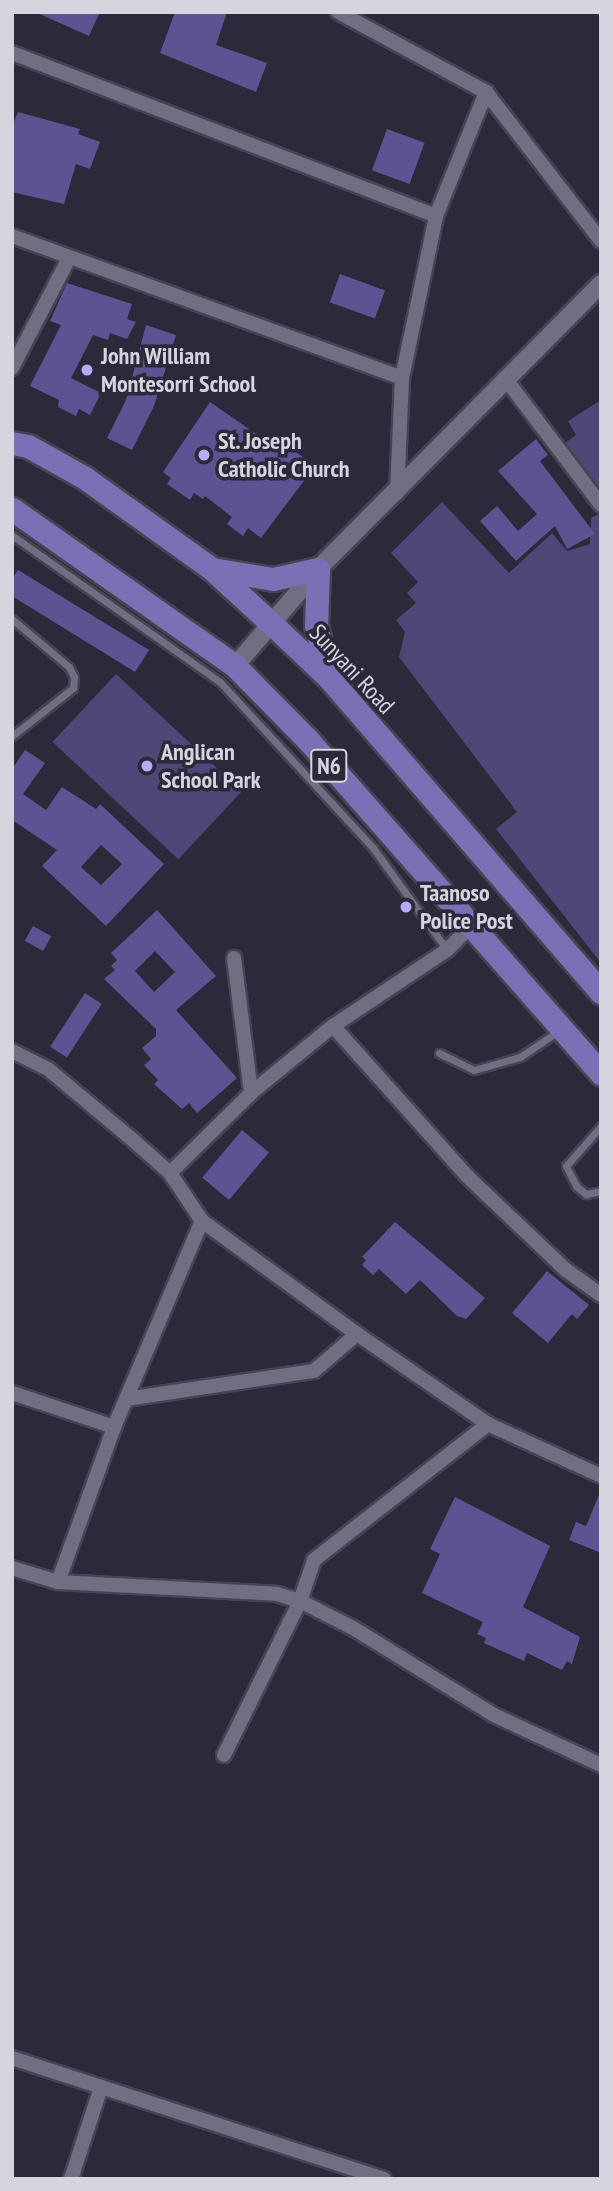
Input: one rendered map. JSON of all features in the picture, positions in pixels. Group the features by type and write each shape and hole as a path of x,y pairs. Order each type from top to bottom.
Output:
{"main road":[{"name":"Sunyani Road","path":"12,443 28,446 85,478 212,569 273,625 328,677 601,992"},
{"name":"N6","path":"12,509 235,666 308,740 470,927 564,1027 601,1073"},
{"path":"212,569 273,579 318,569 316,625 328,677"}],"street":[{"path":"338,12 486,92 601,241"},
{"path":"12,53 436,216"},
{"path":"397,493 402,378 436,216 486,92"},
{"path":"12,236 402,378"},
{"path":"12,368 69,258"},
{"path":"235,666 273,625 318,569 397,493 505,378 601,284"},
{"path":"505,378 601,505"},
{"path":"170,1173 251,1093 333,1026 447,950 470,927"},
{"path":"234,958 251,1093"},
{"path":"333,1026 494,1203 566,1270 601,1295"},
{"path":"12,1051 48,1069 170,1173 202,1220 358,1334 488,1424 597,1470"},
{"path":"58,1582 114,1427 202,1220"},
{"path":"126,1399 314,1371 358,1334"},
{"path":"12,1393 114,1427"},
{"path":"224,1755 300,1601 314,1560 326,1547 488,1424"},
{"path":"12,1568 58,1582 278,1594 300,1601 353,1628 494,1715 601,1765"},
{"path":"12,2058 384,2179"},
{"path":"71,2179 101,2087"}],"lane":[{"path":"13,537 220,682 373,848 447,950"},
{"path":"12,619 69,667 74,677 73,688 12,736"},
{"path":"439,1053 474,1070 502,1065 564,1027"},
{"path":"601,1126 566,1166 586,1194 601,1191"}],"shaded area":[{"path":"601,400 601,495 564,444 576,435 568,421"},
{"path":"442,502 509,573 552,533 567,551 590,544 591,518 601,513 601,963 496,829 517,812 399,657 405,632 396,620 416,603 407,593 418,582 391,553"},
{"name":"Anglican School Park","path":"116,674 242,791 178,859 53,742"}],"building":[{"path":"35,12 100,12 89,36"},
{"path":"175,12 227,12 216,45 267,63 256,92 160,53"},
{"path":"18,112 80,129 78,134 100,142 90,169 76,164 64,204 12,192 12,126"},
{"path":"387,129 425,143 410,184 372,170"},
{"path":"340,274 385,290 375,319 330,302"},
{"path":"67,283 132,304 127,319 136,322 127,339 110,333 108,340 93,335 71,378 101,393 90,415 79,409 76,416 58,407 59,400 30,386 61,325 50,321"},
{"path":"146,325 176,335 154,406 132,450 107,438 126,400"},
{"path":"210,402 268,442 273,435 315,466 261,538 248,528 243,536 227,524 232,517 205,496 203,499 194,493 190,500 167,484 171,478 163,472"},
{"path":"536,439 548,455 540,461 595,534 567,549 555,526 516,561 480,521 497,506 518,531 537,514 498,471"},
{"path":"18,570 149,650 135,672 12,596 12,579"},
{"path":"25,750 45,763 23,794 46,810 62,787 96,809 100,804 164,864 106,926 42,866 57,850 12,820 12,769","holes":["101,845 122,864 101,885 81,867"]},
{"path":"157,910 216,976 176,1010 237,1078 197,1113 189,1103 182,1109 154,1084 158,1080 144,1065 151,1059 142,1048 156,1036 156,1029 104,979 115,970 111,966 117,960 111,953","holes":["155,951 175,972 154,992 135,971"]},
{"path":"33,926 51,936 43,951 25,941"},
{"path":"85,993 102,1004 67,1058 50,1047"},
{"path":"242,1130 269,1152 229,1200 202,1177"},
{"path":"395,1222 485,1298 466,1319 457,1316 420,1280 406,1294 379,1269 373,1275 362,1265 366,1260 362,1257"},
{"path":"547,1271 589,1305 577,1319 572,1314 548,1343 512,1313"},
{"path":"601,1490 601,1553 569,1540 576,1522 586,1526"},
{"path":"455,1497 550,1546 523,1607 580,1637 572,1664 567,1661 562,1670 527,1653 524,1661 484,1643 486,1638 477,1634 483,1622 422,1593 440,1554 430,1549"}],"place":[{"name":"John William Montesorri School","path":"87,370"},
{"name":"St. Joseph Catholic Church","path":"204,455"},
{"name":"Anglican School Park","path":"147,766"},
{"name":"Taanoso Police Post","path":"406,907"}]}
